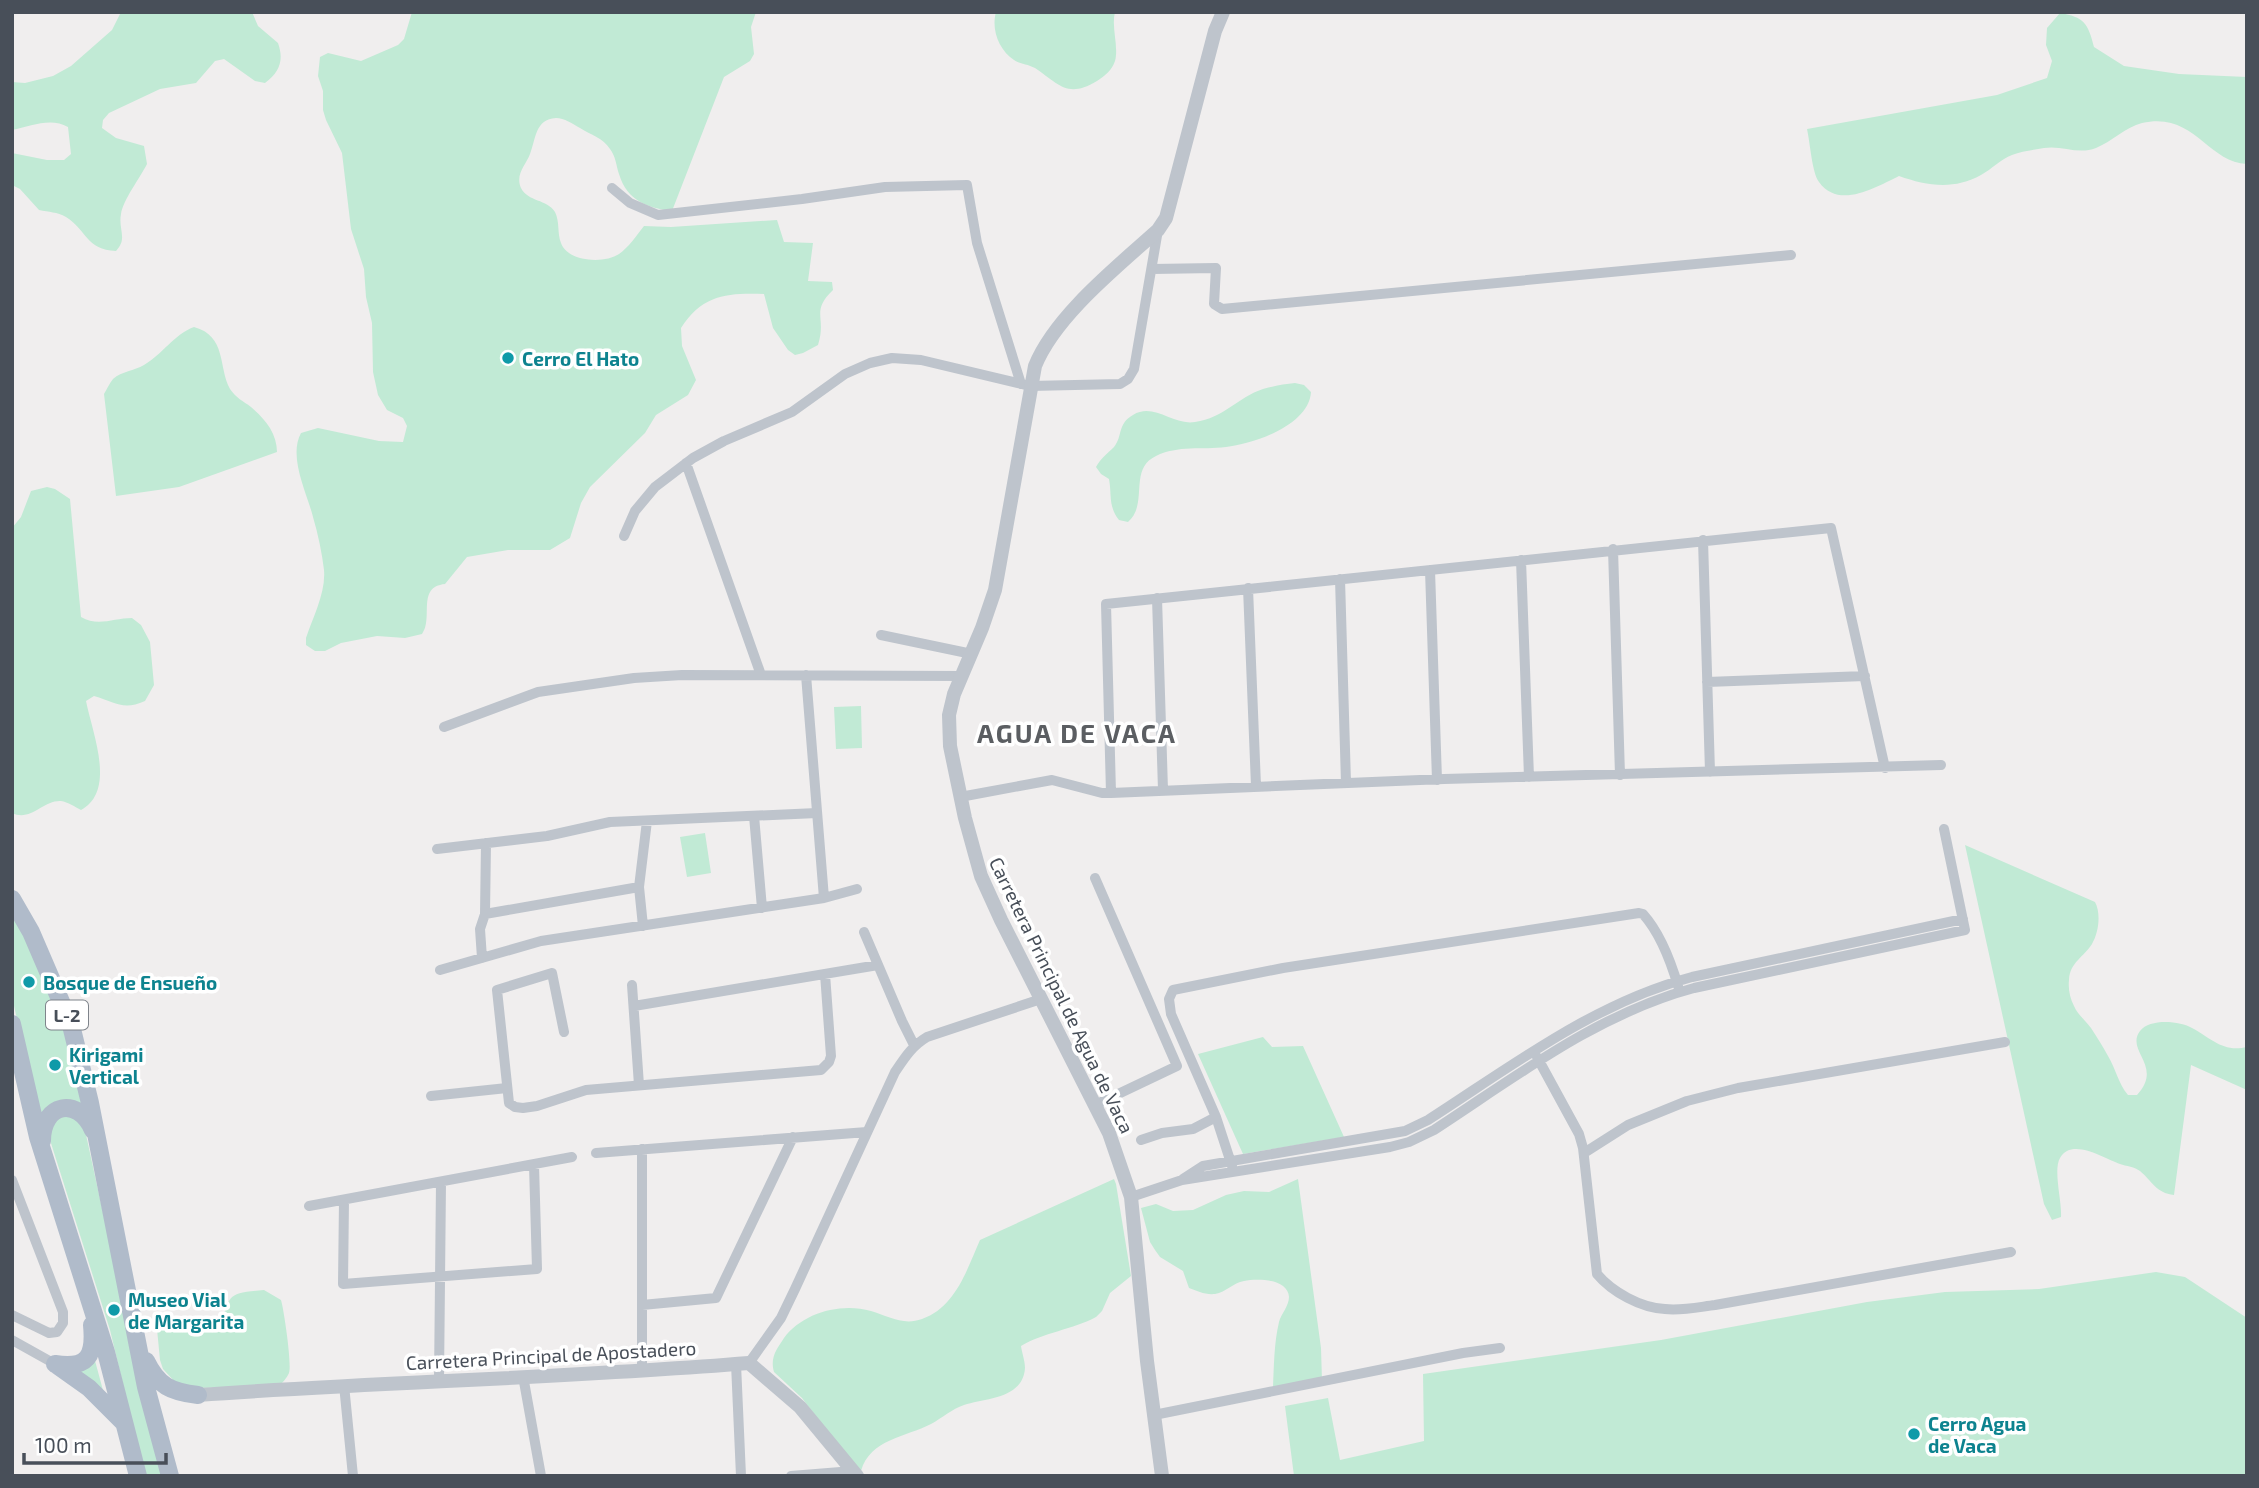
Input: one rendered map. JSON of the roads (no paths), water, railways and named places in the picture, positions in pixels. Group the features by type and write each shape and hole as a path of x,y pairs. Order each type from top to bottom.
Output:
{"main road":[{"name":"L-2","path":"12,899 31,932 71,1025 136,1335 170,1476"},
{"path":"12,1024 43,1152 90,1299 138,1476"},
{"path":"43,1152 42,1129 45,1121 57,1110 72,1109 79,1112 87,1119 97,1140"},
{"path":"55,1364 78,1364 88,1358 92,1350 90,1299"},
{"path":"136,1335 148,1365 161,1384 177,1392 198,1395"},
{"path":"55,1364 89,1388 126,1425"},
{"path":"162,1444 164,1410 170,1403 181,1398 198,1395"}],"street":[{"name":"Carretera Principal de Agua de Vaca","path":"1162,1476 1131,1196 1116,1152 1094,1105 981,876 953,765 949,728 954,694 995,590 1026,385 1053,332 1158,230 1166,218 1215,31 1223,12"},
{"path":"612,188 630,203 657,215 789,201 885,187 967,185 977,243 1026,385"},
{"path":"624,536 635,511 655,487 686,463 724,441 792,412 845,374 870,363 892,358 921,360 1026,385 1120,384 1128,379 1134,369 1158,230"},
{"path":"1152,269 1216,268 1214,304 1222,309 1791,255"},
{"path":"686,463 761,675"},
{"path":"1111,793 1106,604 1831,528 1885,768"},
{"path":"1703,540 1710,772"},
{"path":"1613,550 1620,775"},
{"path":"1521,560 1529,777"},
{"path":"1430,570 1437,780"},
{"path":"1340,579 1346,783"},
{"path":"1248,588 1256,786"},
{"path":"1157,598 1163,790"},
{"path":"881,635 972,654"},
{"path":"806,674 824,898"},
{"path":"444,727 538,692 574,685 682,675 962,676"},
{"path":"1707,682 1865,676"},
{"path":"960,797 1052,780 1111,793 1256,786 1941,765"},
{"path":"437,849 547,836 610,822 817,813"},
{"path":"754,816 762,908"},
{"path":"643,926 639,887 647,821"},
{"path":"1131,1196 1182,1180 1202,1166 1232,1167 1405,1131 1537,1057 1581,1022 1654,987 1678,987 1964,925 1944,829"},
{"path":"482,958 480,929 485,914 486,843"},
{"path":"1094,1105 1177,1066 1096,878"},
{"path":"485,914 639,887"},
{"path":"440,971 541,941 824,898 857,889"},
{"path":"1232,1167 1216,1118 1168,1007 1173,990 1283,968 1639,913 1650,922 1666,953 1678,987"},
{"path":"864,932 914,1045"},
{"path":"634,1006 878,965"},
{"path":"564,1032 552,973 497,990 509,1103 523,1108 586,1090 825,1068 829,1062 831,1048 825,974"},
{"path":"632,985 639,1085"},
{"path":"741,1476 742,1363 786,1309 895,1072 914,1045 928,1037 1041,999"},
{"path":"1584,1153 1628,1125 1687,1101 1738,1088 2005,1042"},
{"path":"1537,1057 1578,1134 1584,1153 1597,1274 1616,1291 1648,1306 1667,1310 1715,1305 2011,1252"},
{"path":"431,1096 507,1088"},
{"path":"1141,1140 1162,1133 1193,1129 1216,1118"},
{"path":"596,1153 867,1132"},
{"path":"642,1305 716,1298 793,1137"},
{"path":"642,1149 642,1371"},
{"path":"309,1206 572,1157"},
{"path":"344,1200 343,1284 537,1269 534,1164"},
{"path":"12,1181 63,1312 63,1323 57,1332 49,1333 12,1315"},
{"path":"439,1380 441,1182"},
{"path":"12,1340 55,1364"},
{"path":"1154,1415 1463,1353 1500,1348"},
{"path":"742,1363 800,1408 855,1473"},
{"name":"Carretera Principal de Apostadero","path":"198,1395 344,1385 642,1371 742,1363"},
{"path":"523,1376 541,1476"},
{"path":"344,1385 353,1476"},
{"path":"791,1476 855,1473"}],"place":[{"name":"Cerro El Hato","path":"508,358"},
{"name":"Bosque de Ensueño","path":"29,982"},
{"name":"Kirigami Vertical","path":"55,1065"},
{"name":"Museo Vial de Margarita","path":"114,1310"},
{"name":"Cerro Agua de Vaca","path":"1914,1434"}],"district":[{"name":"AGUA DE VACA","path":"1077,732"}]}
